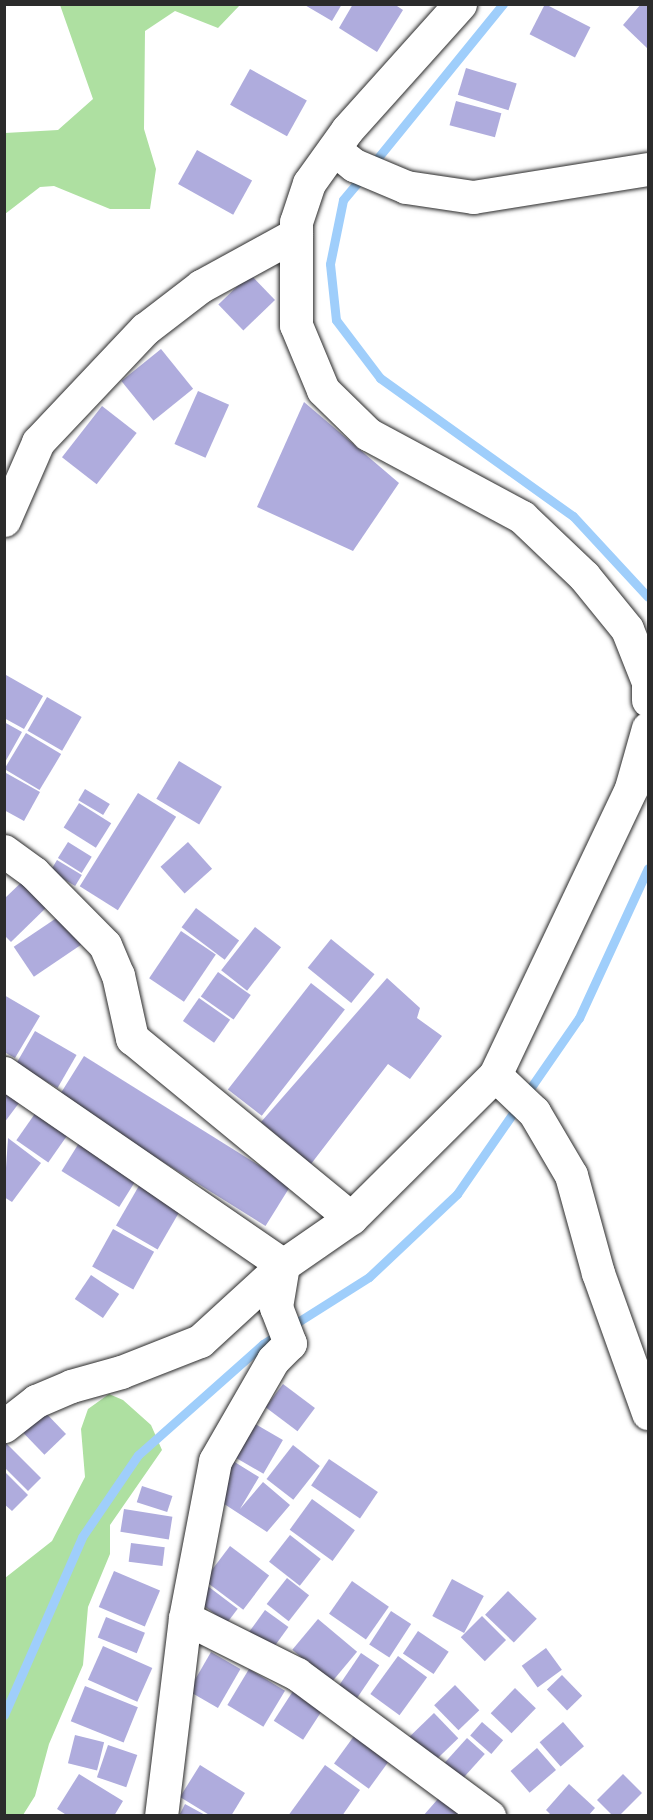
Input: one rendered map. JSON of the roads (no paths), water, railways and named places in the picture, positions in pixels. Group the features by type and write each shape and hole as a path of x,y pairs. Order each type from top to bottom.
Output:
{"street":[{"path":"460,4 355,163 309,183 296,234 296,325 323,390 368,435 522,517 584,576 627,629 648,682 648,700"},
{"path":"355,163 439,195 473,197 648,169"},
{"path":"4,520 38,442 145,329 201,286 296,234"},
{"path":"4,1426 36,1401 71,1386 121,1372 200,1341 283,1265 351,1218 501,1081 631,788 648,728"},
{"path":"4,851 34,873 105,945 118,975 132,1038 351,1218"},
{"path":"4,1073 283,1265"},
{"path":"501,1081 534,1112 571,1175 602,1283 648,1413"},
{"path":"161,1815 185,1618 215,1461 273,1360 290,1343 276,1307 283,1265"},
{"path":"185,1618 297,1674 489,1815"}],"waterway":[{"path":"372,165 503,4"},
{"path":"363,176 343,200 330,264 336,320 380,378 573,516 648,597"},
{"path":"4,1715 82,1537 138,1455 263,1344 369,1277 457,1194 579,1018 648,868"}]}
